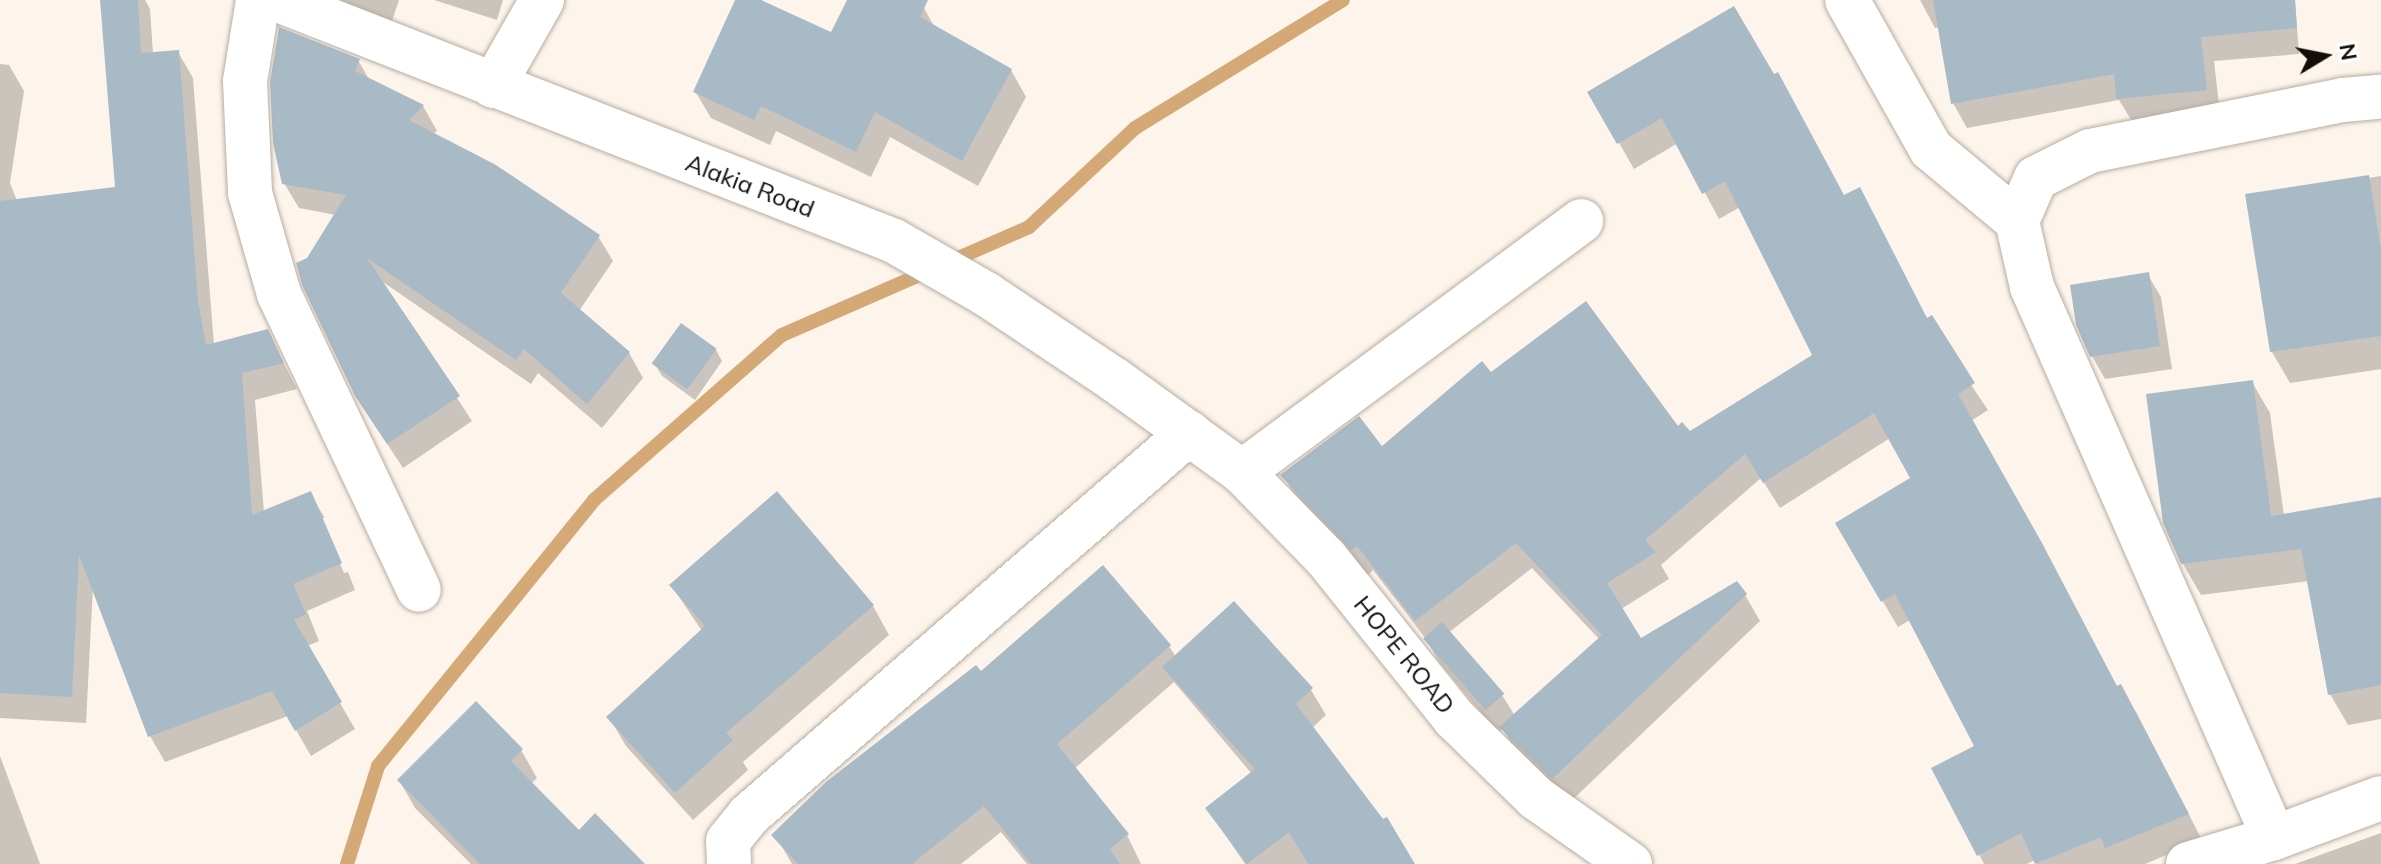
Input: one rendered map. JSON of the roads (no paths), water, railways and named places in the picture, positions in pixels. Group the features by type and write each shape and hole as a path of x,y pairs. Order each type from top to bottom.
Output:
{"street":[{"path":"258,0 245,81 250,193 279,294 419,590"},
{"name":"Alakia Road","path":"278,0 894,241 986,294 1189,433"},
{"path":"493,86 542,0"},
{"path":"1847,0 1931,149 2017,221"},
{"path":"2274,838 2032,287 2017,221 2036,178 2090,151 2343,100 2381,97"},
{"path":"1242,472 1581,221"},
{"path":"729,864 728,841 749,815 1189,433"},
{"name":"HOPE ROAD","path":"1189,433 1242,472 1326,558 1454,718 1536,798 1630,864"},
{"path":"2188,864 2274,838 2381,798"}],"waterway":[{"path":"347,864 378,766 594,500 782,335 1029,227 1135,128 1343,0"}]}
